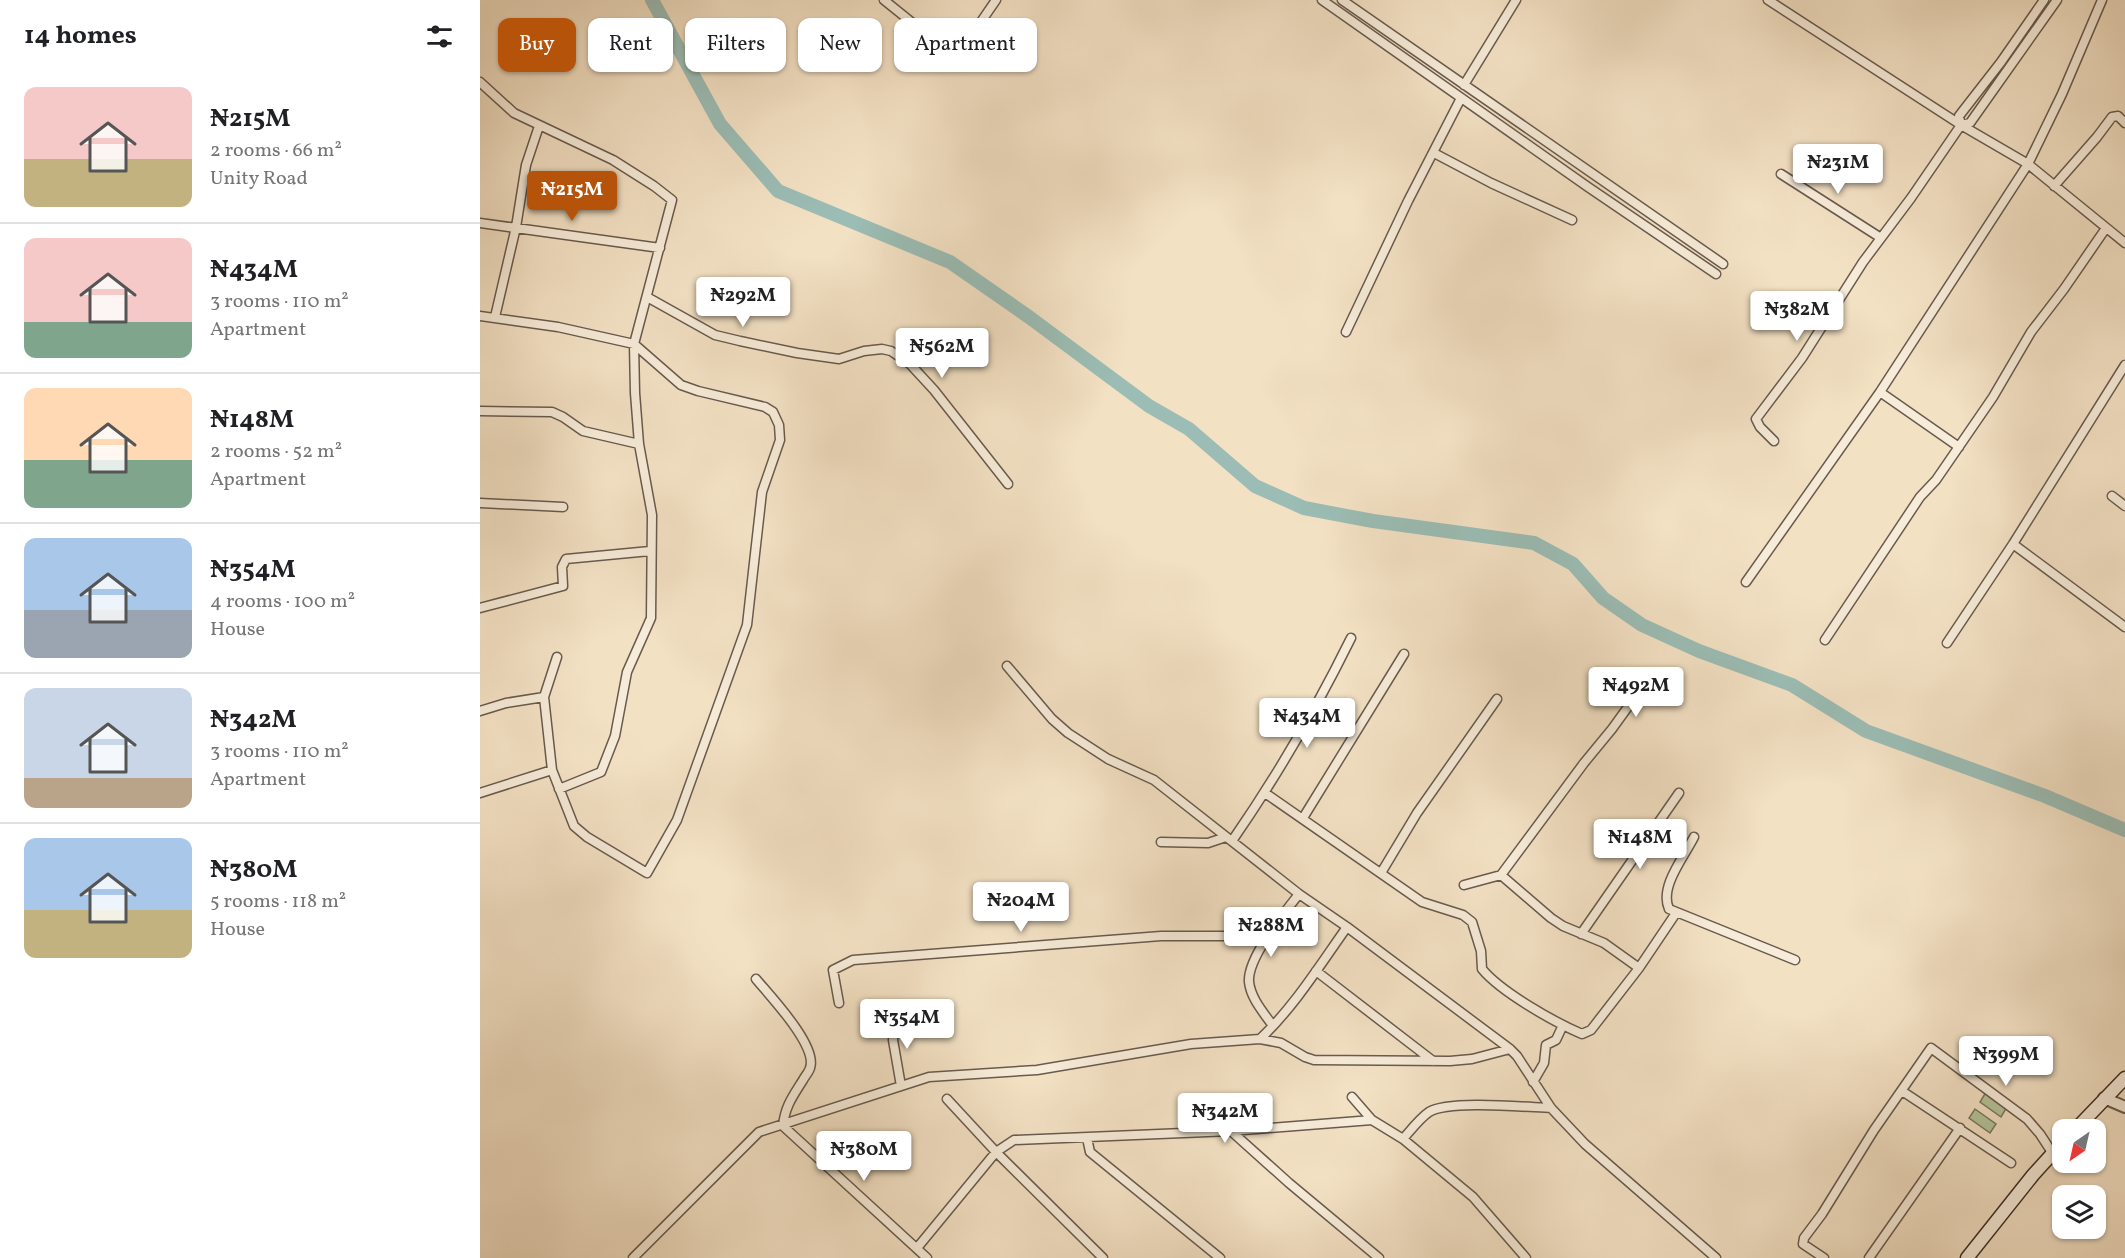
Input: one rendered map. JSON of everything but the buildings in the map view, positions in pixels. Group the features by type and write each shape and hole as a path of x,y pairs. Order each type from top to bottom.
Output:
{"main road":[{"path":"2085,1119 2125,1078"},
{"path":"1968,1258 2033,1175 2052,1155"}],"street":[{"path":"884,0 951,54 956,55 996,0"},
{"path":"1322,0 1716,274"},
{"path":"1342,0 1355,4 1464,86 1723,264"},
{"path":"1464,86 1516,0"},
{"path":"1768,0 1961,125 2028,164 2125,243"},
{"path":"1961,125 1959,116 2001,62 2044,0"},
{"path":"1774,441 1760,427 1756,419 1802,358 1858,269 1911,198 1961,125 1970,123 2057,0"},
{"path":"1746,582 1880,392 2028,164 2102,0"},
{"path":"1348,19 1355,4"},
{"path":"2001,62 2008,69"},
{"path":"480,82 514,113 614,160 672,200 634,344 639,444 652,515 651,618 627,672 615,736 601,772 559,789"},
{"path":"1346,332 1461,98"},
{"path":"2054,186 2112,117 2118,116 2125,123"},
{"path":"495,317 516,227 526,165 539,126"},
{"path":"1434,153 1491,183 1572,220"},
{"path":"1781,174 1881,238"},
{"path":"480,223 660,248"},
{"path":"1826,640 1920,497 1936,480 2001,386 2031,332 2106,228"},
{"path":"647,297 715,335 740,341 839,359 864,351 882,349 891,351 910,364 934,390 1008,484"},
{"path":"480,316 558,327 634,344 681,385 698,392 765,407 773,412 779,425 780,440 762,492 747,625 677,820 647,873 586,837 573,826 552,770 544,697 557,657"},
{"path":"1947,643 2013,544 2125,365"},
{"path":"1880,392 1959,447"},
{"path":"480,411 552,412 583,430 639,444"},
{"path":"2112,496 2125,506"},
{"path":"480,504 563,507"},
{"path":"2013,544 2125,627"},
{"path":"480,608 564,586 562,567 566,559 650,551"},
{"path":"1161,842 1208,843 1229,839 1265,793 1311,716 1351,638"},
{"path":"1303,818 1404,654"},
{"path":"1007,666 1068,733 1108,759 1154,780 1299,894 1347,927 1510,1049 1551,1108 1585,1144 1716,1258"},
{"path":"1464,885 1501,875 1638,693"},
{"path":"480,711 506,703 544,697"},
{"path":"1381,873 1417,813 1497,699"},
{"path":"480,793 552,770"},
{"path":"1265,793 1422,902 1463,915 1472,922 1481,951 1482,969 1487,976 1563,1025 1582,1034 1587,1033 1639,968 1676,913"},
{"path":"1581,934 1679,793"},
{"path":"1694,837 1665,893 1665,901 1669,909 1795,960"},
{"path":"1501,875 1551,918 1604,943 1639,968"},
{"path":"1273,1026 1255,1000 1249,980 1250,970 1268,936 1299,894"},
{"path":"1260,1039 1316,971 1347,927"},
{"path":"839,1003 833,970 853,960 1161,936 1268,936"},
{"path":"1316,971 1434,1061"},
{"path":"756,979 789,1018 811,1057 811,1067 785,1110 783,1126"},
{"path":"896,1016 893,1040 901,1086"},
{"path":"1533,1082 1544,1063 1546,1045 1556,1040 1563,1025"},
{"path":"633,1258 759,1132 929,1077 1037,1070 1191,1044 1260,1039 1281,1043 1314,1060 1472,1059 1510,1049"},
{"path":"1824,1258 1803,1244 1803,1238 1822,1214 1874,1130 1931,1047 2027,1119 2052,1152"},
{"path":"1902,1091 2011,1163"},
{"path":"1352,1097 1372,1120 1403,1139 1473,1197 1523,1257"},
{"path":"2104,1098 2125,1107"},
{"path":"947,1099 996,1152 1103,1258"},
{"path":"1403,1139 1431,1111 1445,1107 1551,1108"},
{"path":"917,1248 996,1152 1014,1140 1231,1131 1372,1120"},
{"path":"783,1126 927,1258"},
{"path":"1869,1258 1960,1128"},
{"path":"1231,1131 1379,1258"},
{"path":"1088,1138 1090,1152 1220,1258"}],"green space":[{"path":"1986,1092 2007,1107 2001,1117 1980,1102"},
{"path":"1975,1109 1996,1124 1990,1133 1969,1118"}],"waterway":[{"path":"652,0 720,124 778,191 950,262 1149,406 1189,429 1255,486 1304,508 1373,521 1534,543 1573,564 1603,598 1642,625 1699,651 1792,685 1866,731 2045,796 2125,830"}]}
